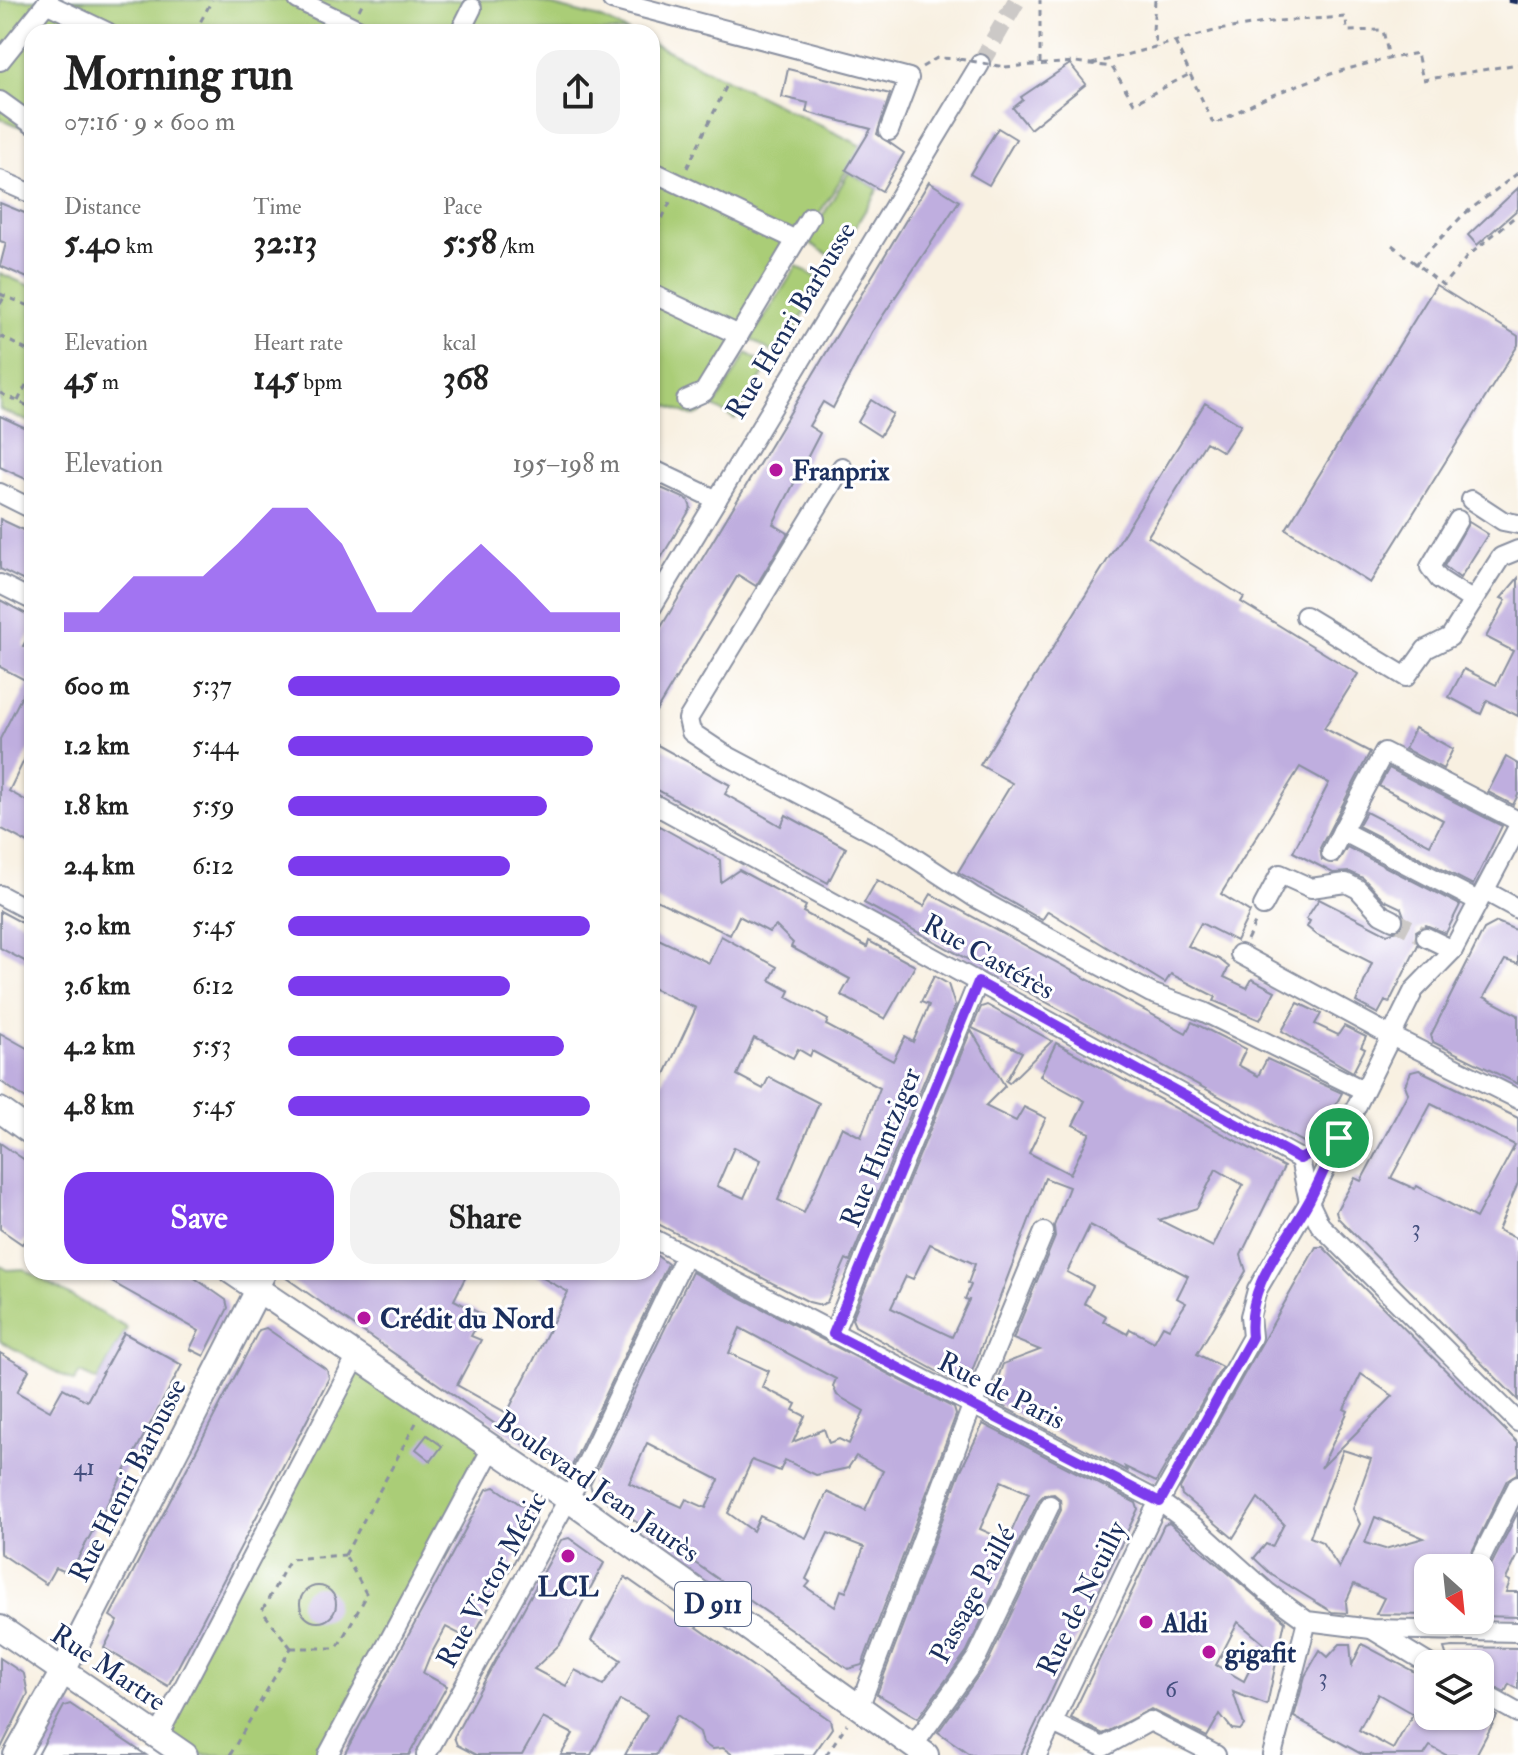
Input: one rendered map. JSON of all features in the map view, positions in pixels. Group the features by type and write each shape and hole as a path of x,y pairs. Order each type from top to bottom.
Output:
{"main road":[{"path":"0,1110 24,1127"},
{"name":"Boulevard Jean Jaurès","path":"263,1281 356,1358 568,1499 919,1751"},
{"name":"Rue Henri Barbusse","path":"16,1755 63,1671 263,1281"},
{"name":"Rue Martre","path":"0,1628 185,1755"}],"street":[{"path":"298,0 348,24"},
{"path":"612,0 909,78 889,131"},
{"path":"29,24 47,1 92,24"},
{"path":"464,24 472,8"},
{"path":"0,61 24,30"},
{"name":"Rue Henri Barbusse","path":"660,594 980,64"},
{"path":"0,101 24,118"},
{"path":"660,175 796,240"},
{"path":"0,180 24,190"},
{"path":"686,400 704,392 810,217"},
{"path":"660,298 739,335"},
{"path":"842,467 688,719 691,732 724,754 889,841 974,897 1151,993 1204,1012 1363,1090"},
{"path":"660,473 717,500"},
{"path":"0,493 24,505"},
{"path":"1471,500 1503,521 1518,524"},
{"path":"1458,520 1430,567 1439,579 1473,601"},
{"path":"1305,616 1406,677 1426,649 1450,637 1501,557 1518,550"},
{"path":"0,584 24,596"},
{"path":"1331,853 1384,752 1518,821"},
{"name":"Rue Castérès","path":"660,807 1300,1159"},
{"name":"Rue de Neuilly","path":"1037,1755 1160,1502 1252,1337 1250,1316 1257,1290 1309,1202 1414,990 1453,950 1518,827"},
{"path":"1342,831 1482,896 1518,909"},
{"path":"1263,906 1280,874 1311,888 1346,883 1358,889 1381,914 1393,920"},
{"path":"0,895 24,908"},
{"path":"1426,937 1453,950"},
{"path":"1240,954 1391,1036 1518,1099"},
{"name":"Rue Huntziger","path":"833,1334 978,982"},
{"path":"1339,1138 1300,1159 1309,1202 1320,1225 1518,1422"},
{"path":"859,1708 972,1406 1044,1232"},
{"name":"Rue de Paris","path":"660,1242 1160,1502 1196,1528 1267,1592 1307,1621"},
{"name":"Rue Victor Méric","path":"434,1752 568,1499 685,1256"},
{"path":"158,1736 356,1358"},
{"path":"328,1755 492,1448"},
{"path":"1483,1554 1518,1485"},
{"name":"Passage Paillé","path":"919,1751 977,1657 1050,1505"},
{"path":"1272,1755 1307,1621 1371,1629 1414,1627"},
{"path":"1371,1629 1414,1655"},
{"path":"1494,1630 1518,1632"},
{"path":"1494,1700 1518,1713"},
{"path":"1053,1723 1103,1747 1150,1721 1216,1755"}],"path":[{"path":"199,24 212,0"},
{"path":"1040,0 1040,64"},
{"path":"1155,0 1153,31 1157,48"},
{"path":"1092,64 1241,26 1346,17 1347,31 1383,30 1389,58"},
{"path":"1175,42 1214,125 1289,89 1389,58 1417,53 1423,80 1518,64"},
{"path":"909,78 931,60 959,59 1005,67 1092,64 1112,67 1134,103 1188,75"},
{"path":"660,223 726,87"},
{"path":"1415,265 1463,215 1518,173"},
{"path":"1392,245 1443,285 1467,257 1518,214"},
{"path":"0,304 2,295 24,304"},
{"path":"0,336 24,349"},
{"path":"18,401 24,389"},
{"path":"0,393 24,404"},
{"path":"1240,954 1263,906"},
{"path":"345,1555 426,1404"},
{"path":"291,1648 337,1648 367,1595 345,1555"},
{"path":"291,1648 262,1611 290,1559 345,1555"},
{"path":"230,1755 291,1648"},
{"path":"826,1755 859,1708"}],"green space":[{"path":"0,0 530,0 612,24 24,24 24,128 0,118"},
{"path":"660,47 862,146 776,282 701,414 693,416 660,402"},
{"path":"849,172 878,189 836,259 807,242"},
{"path":"797,266 824,282 778,356 751,339"},
{"path":"0,273 24,284 24,420 0,410"},
{"path":"747,353 768,367 735,419 714,407"},
{"path":"0,1265 7,1270 24,1269 24,1280 43,1280 127,1328 97,1381 80,1373 74,1382 0,1341"},
{"path":"356,1358 492,1448 328,1755 185,1755 158,1736"}],"building":[{"path":"1070,64 1086,84 1030,129 1013,108 1023,100 1021,97"},
{"path":"788,69 890,94 877,134 904,153 882,191 846,170 871,129 806,112 808,103 782,97"},
{"path":"998,128 1016,139 989,185 970,174"},
{"path":"929,182 959,201 872,332 833,408 823,402 809,426 820,433 773,524 788,533 756,586 738,575 660,705 660,629"},
{"path":"1518,188 1518,209 1477,245 1468,235"},
{"path":"0,203 24,213 24,276 0,266 6,243 0,241"},
{"path":"1436,285 1518,336 1518,345 1370,583 1286,529"},
{"path":"871,400 893,414 880,436 858,422"},
{"path":"1205,403 1241,425 1223,452 1206,442 1148,536 1244,597 1241,602 1358,674 1324,728 1370,752 1320,848 1322,860 1337,863 1347,847 1460,905 1446,933 1426,925 1416,931 1418,945 1389,1003 1385,1001 1378,1014 1356,1002 1372,963 1317,935 1307,927 1310,921 1306,919 1319,899 1387,934 1400,930 1405,919 1401,908 1384,900 1363,878 1350,872 1333,873 1293,852 1329,783 1300,767 1221,894 1250,912 1236,941 1201,923 1188,946 1219,959 1229,967 1224,977 1247,988 1252,979 1275,991 1260,1020 1214,1001 1216,997 1171,974 1165,983 1048,911 1042,920 958,872 1012,783 980,765"},
{"path":"0,416 24,427 24,478 0,467"},
{"path":"660,488 688,500 691,508 660,560"},
{"path":"0,519 24,530 24,581 0,569"},
{"path":"1469,522 1488,534 1460,578 1444,566"},
{"path":"1518,578 1518,716 1487,700 1481,714 1449,697 1464,669 1496,685 1513,651 1486,637 1506,600 1501,598"},
{"path":"0,600 24,613 24,679 0,667"},
{"path":"24,692 24,760 9,791 24,799 24,841 0,828 0,739"},
{"path":"1415,728 1453,749 1443,769 1405,749"},
{"path":"660,746 730,785 725,794 781,826 786,815 846,848 828,883 660,791"},
{"path":"1506,757 1518,764 1518,795 1513,805 1488,792"},
{"path":"1389,768 1502,826 1473,885 1358,826 1366,812 1430,845 1443,820 1379,786"},
{"path":"660,826 720,860 721,882 739,870 806,906 803,912 867,947 869,941 915,966 885,1019 841,995 850,979 791,947 793,943 776,926 769,932 739,916 730,935 660,902"},
{"path":"877,880 924,906 931,894 1186,1033 1192,1022 1246,1049 1238,1065 1258,1076 1267,1059 1342,1093 1316,1142 1307,1144 864,903"},
{"path":"0,911 24,924 24,961 0,948"},
{"path":"1497,922 1518,931 1518,964 1505,960 1484,997 1518,1015 1518,1084 1433,1042 1431,1035 1484,929"},
{"path":"721,936 777,967 770,980 790,991 787,997 828,1020 826,1025 893,1061 905,1037 913,1042 929,1005 921,1002 934,976 948,984 955,1006 850,1261 846,1259 827,1302 821,1305 809,1302 660,1225 660,1085 696,1008 660,992 660,940 709,963","holes":["754,1038 793,1058 798,1049 810,1056 812,1051 880,1088 861,1137 842,1127 804,1213 778,1200 819,1103 769,1077 763,1089 737,1075","734,1147 761,1160 744,1198 717,1186"]},
{"path":"1298,1003 1321,1014 1315,1024 1338,1035 1344,1026 1366,1037 1361,1047 1365,1049 1353,1072 1282,1031"},
{"path":"987,1005 1052,1041 1009,1083 1006,1081 1022,1052 972,1028 981,1007"},
{"path":"971,1030 1005,1086 985,1106 1016,1121 1024,1107 1046,1118 1029,1153 1070,1174 1090,1133 1073,1125 1085,1101 1040,1076 1056,1043 1284,1167 1241,1255 1246,1271 1197,1354 1222,1367 1156,1482 1125,1467 1127,1471 998,1404 993,1392 1003,1364 1040,1350 1013,1339 1055,1237 1054,1226 1069,1187 1045,1178 969,1379 958,1383 855,1326 852,1319","holes":["1216,1169 1243,1185 1213,1247 1159,1220 1197,1208","1090,1225 1188,1276 1177,1298 1186,1303 1169,1329 1163,1326 1154,1342 1130,1329 1127,1334 1103,1321 1106,1316 1084,1303 1093,1286 1067,1272","930,1244 975,1264 965,1299 969,1300 952,1337 891,1308 906,1276 913,1279"]},
{"path":"0,1033 24,1046 24,1098 0,1081"},
{"path":"1419,1070 1518,1118 1518,1183 1498,1230 1518,1239 1518,1400 1338,1218 1336,1211 1355,1178 1361,1181 1408,1093 1405,1085 1411,1072","holes":["1431,1104 1515,1145 1476,1218 1417,1186 1415,1189 1391,1178"]},
{"path":"0,1143 24,1160 24,1241 22,1244 0,1229"},
{"path":"1316,1247 1323,1247 1518,1443 1518,1473 1507,1480 1471,1554 1414,1554 1414,1615 1376,1614 1384,1598 1354,1584 1346,1602 1347,1613 1332,1612 1272,1575 1254,1558 1266,1544 1272,1547 1284,1524 1258,1498 1233,1538 1182,1495 1180,1488","holes":["1361,1374 1393,1396 1321,1468 1348,1411 1344,1409","1343,1450 1371,1459 1353,1509 1360,1524 1339,1568 1322,1542 1310,1537","1375,1517 1424,1538 1385,1549 1365,1543"]},
{"path":"660,1258 668,1264 569,1472 565,1473 289,1280 464,1280 454,1300 483,1315 471,1336 481,1340 457,1385 507,1413 568,1292 546,1280 660,1280"},
{"path":"692,1272 954,1408 956,1415 862,1665 848,1669 739,1593 737,1596 726,1588 728,1586 592,1491 590,1484","holes":["740,1328 836,1379 833,1386 837,1395 864,1411 849,1444 839,1439 829,1443 824,1429 793,1442 805,1416 793,1410 796,1404 762,1387 769,1371 729,1353","647,1443 719,1480 706,1508 686,1499 682,1507 629,1483","856,1456 883,1471 865,1510 827,1492 806,1538 760,1516 753,1531 728,1513 752,1460 780,1471 785,1460 816,1475 848,1468","828,1533 864,1547 846,1592 841,1590 835,1607 806,1587 810,1582 806,1579"]},
{"path":"108,1280 197,1280 226,1300 228,1308 204,1356 190,1349 199,1331"},
{"path":"266,1328 327,1370 329,1378 168,1686 104,1648 118,1621 110,1616 259,1330"},
{"path":"124,1333 182,1365 70,1573 55,1568 46,1584 0,1553 0,1353 29,1370 17,1392 50,1411 63,1388 87,1401"},
{"path":"983,1424 1136,1503 1138,1509 1021,1755 971,1755 938,1732 988,1662 1061,1510 1060,1499 1054,1494 1044,1495 1039,1500 967,1651 918,1718 877,1694 960,1472","holes":["1001,1481 1029,1493 1007,1541 980,1529"]},
{"path":"427,1435 442,1446 431,1461 416,1449"},
{"path":"495,1487 534,1514 536,1522 471,1640 446,1627 429,1658 423,1673 447,1686 409,1755 344,1755 487,1489"},
{"path":"1518,1512 1518,1555 1506,1579 1510,1581 1506,1592 1518,1592 1518,1617 1494,1616 1494,1559"},
{"path":"1169,1523 1285,1621 1267,1705 1233,1692 1244,1725 1240,1730 1232,1729 1220,1714 1207,1737 1151,1709 1103,1734 1071,1718 1164,1525","holes":["1238,1622 1263,1643 1244,1681 1216,1665"]},
{"path":"569,1538 604,1563 560,1644 534,1669 566,1686 575,1670 603,1685 621,1660 591,1640 625,1577 830,1720 832,1728 813,1755 733,1755 723,1748 712,1749 703,1743 700,1732 677,1715 656,1755 625,1755 647,1715 620,1700 591,1755 561,1755 573,1734 543,1718 522,1755 476,1755 457,1745 454,1737 561,1540"},
{"path":"318,1586 331,1591 336,1604 331,1617 318,1622 305,1617 300,1604 305,1591"},
{"path":"1340,1644 1350,1644 1352,1665 1362,1644 1414,1672 1414,1730 1489,1730 1476,1755 1446,1755 1430,1746 1424,1755 1363,1755 1294,1717 1305,1676 1320,1650 1328,1657","holes":["1378,1694 1413,1714 1393,1749 1359,1730"]},
{"path":"1444,1648 1518,1648 1518,1689 1509,1684 1505,1692 1494,1687 1494,1650"},
{"path":"0,1658 24,1674 28,1694 0,1750"},
{"path":"70,1704 146,1755 38,1755 64,1706"}],"tunnel":[{"path":"980,64 1017,0"},
{"path":"1393,920 1426,937"}],"railway":[{"path":"1508,0 1518,2"}],"place":[{"name":"Franprix","path":"776,470"},
{"name":"Crédit du Nord","path":"364,1318"},
{"name":"LCL","path":"568,1556"},
{"name":"Aldi","path":"1146,1622"},
{"name":"gigafit","path":"1209,1652"}],"route":[{"path":"978,982 1300,1159 1339,1138 1309,1202 1257,1290 1250,1316 1252,1337 1160,1502 833,1334 978,982"}]}
